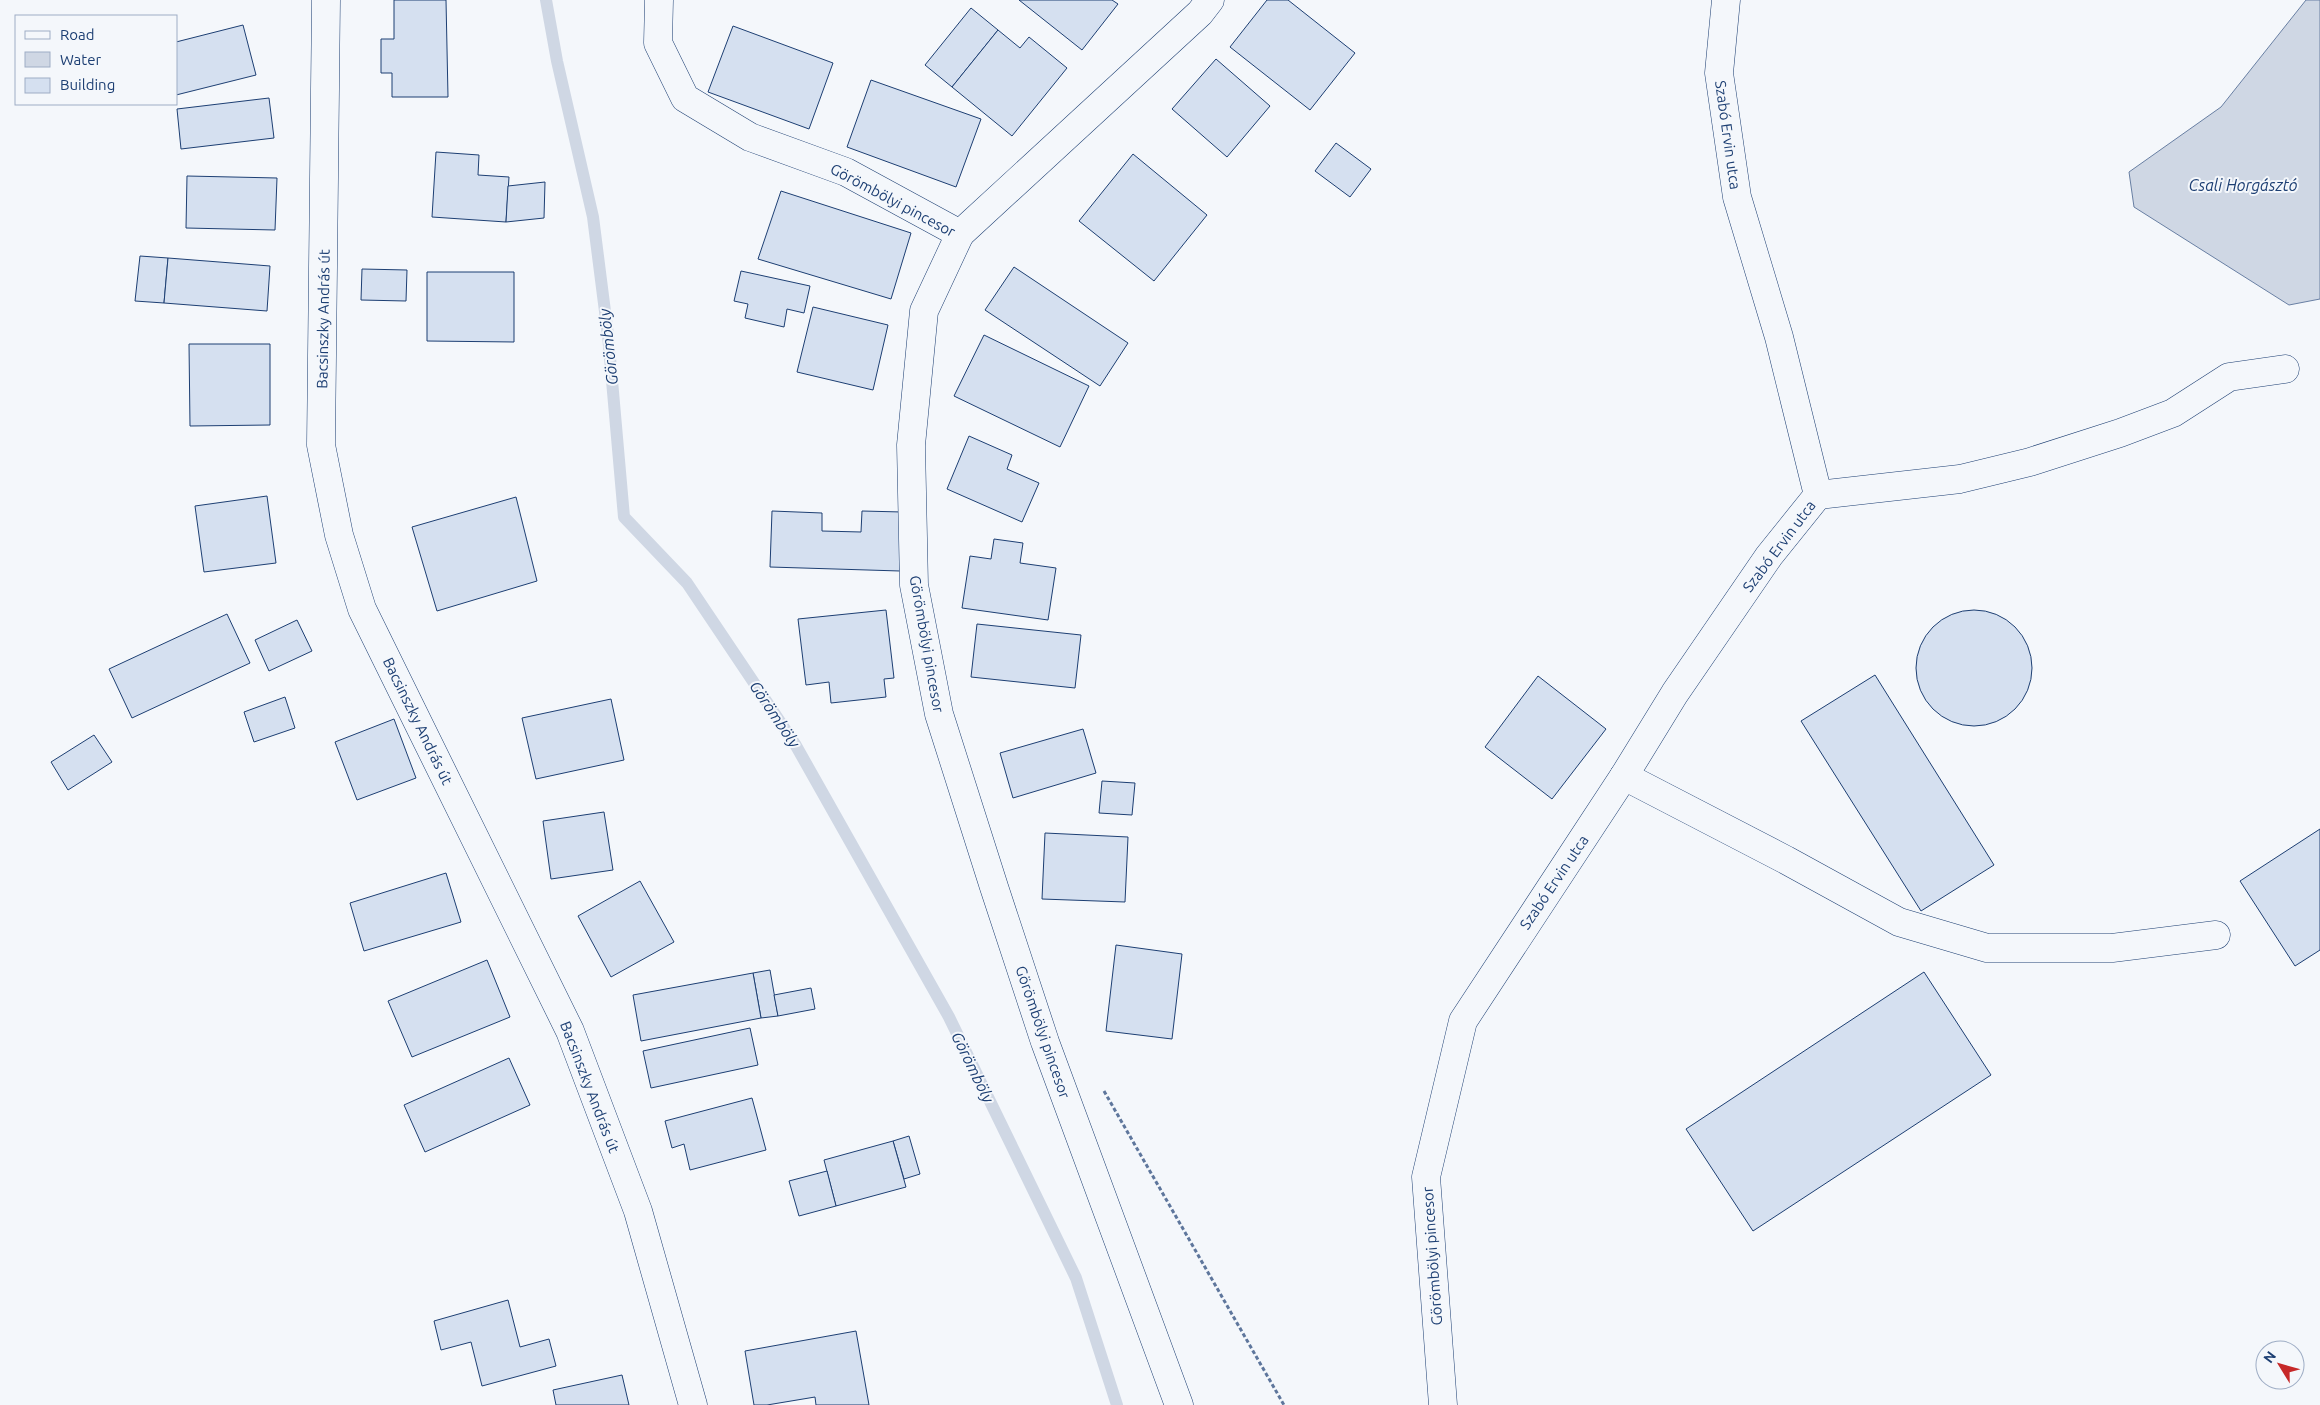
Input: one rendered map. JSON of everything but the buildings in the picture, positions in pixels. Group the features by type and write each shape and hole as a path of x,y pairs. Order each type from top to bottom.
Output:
{"street":[{"name":"Bacsinszky András út","path":"326,0 321,445 339,534 362,609 570,1031 638,1212 693,1405"},
{"name":"Görömbölyi pincesor","path":"658,0 658,43 685,98 750,137 846,172 960,234 924,311 912,445 914,585 939,714 994,886 1045,1042 1179,1405"},
{"path":"960,234 1200,13 1210,0"},
{"name":"Szabó Ervin utca","path":"1463,1021 1624,776 1675,693 1769,556 1818,495 1779,337 1737,197 1719,73 1726,0"},
{"path":"1818,495 1960,479 2030,462 2120,433 2173,413 2229,377 2285,369"},
{"path":"1624,776 1786,860 1899,922 1987,948 2112,948 2216,935"},
{"name":"Görömbölyi pincesor","path":"1443,1405 1426,1177 1463,1021"}],"path":[{"path":"1103,1089 1284,1405"}],"water":[{"name":"Csali Horgásztó","path":"2306,0 2320,0 2320,299 2289,305 2134,207 2129,172 2221,107"}],"waterway":[{"name":"Görömböly","path":"546,0 557,61 593,217 608,335 624,517 687,583 795,744 949,1017 1076,1278 1117,1405"}]}
